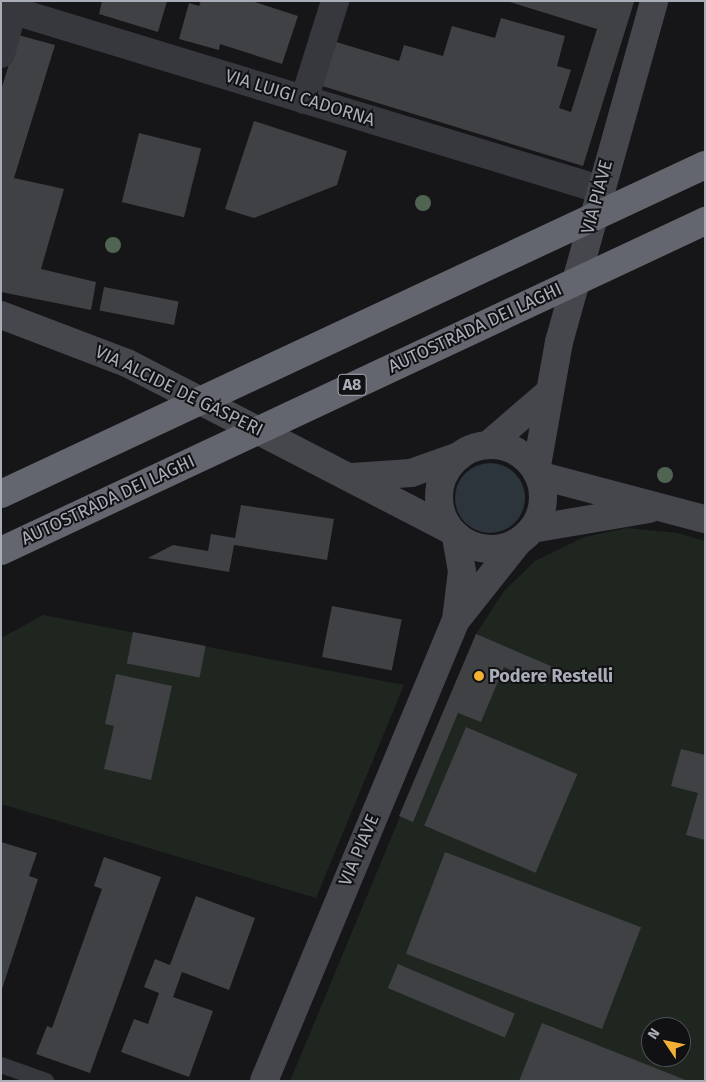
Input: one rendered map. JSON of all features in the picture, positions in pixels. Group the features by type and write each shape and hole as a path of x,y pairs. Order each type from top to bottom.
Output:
{"highway":[{"path":"1,494 705,165"},
{"name":"AUTOSTRADA DEI LAGHI","path":"1,551 705,221"}],"street":[{"path":"304,100 335,1"},
{"name":"VIA PIAVE","path":"456,620 525,536 542,507 537,473 547,394 608,155 654,1"},
{"path":"1,54 10,6"},
{"name":"VIA LUIGI CADORNA","path":"10,6 304,100 599,189"},
{"name":"VIA ALCIDE DE GASPERI","path":"1,315 127,363 344,474 397,506 453,533"},
{"path":"344,474 411,473 488,445 547,394"},
{"path":"488,445 520,454 537,473 705,519"},
{"name":"VIA PIAVE","path":"264,1081 456,620 462,571 453,533 441,512 439,492 459,456"},
{"path":"453,533 479,549 525,536 663,508"}],"lane":[{"path":"1,1065 46,1081"}],"shaded area":[{"path":"490,463 503,466 515,473 522,485 525,498 522,511 515,523 503,530 490,533 477,530 465,523 458,511 455,498 458,485 465,473 477,466"},
{"path":"627,528 677,533 705,541 705,1081 290,1081 476,634 504,591 535,561 584,537"},
{"path":"43,615 404,685 316,898 1,804 1,638"}],"building":[{"path":"102,1 167,1 158,32 99,14"},
{"path":"201,1 252,1 298,16 282,64 220,44 219,50 179,39 189,3 199,6"},
{"path":"510,2 634,2 583,166 319,85 333,41 399,61 404,45 443,56 452,26 495,38 501,18 565,36 557,66 571,70 559,108 571,112 597,29"},
{"path":"18,35 55,45 14,178 64,189 41,269 96,282 91,310 1,292 1,90"},
{"path":"254,121 347,151 337,185 254,218 225,209"},
{"path":"139,133 201,148 184,217 122,202"},
{"path":"104,287 179,302 174,325 99,311"},
{"path":"241,505 334,519 327,560 234,545 229,572 148,558 173,545 208,551 211,534 235,538"},
{"path":"332,606 402,620 392,671 322,657"},
{"path":"133,632 206,646 200,678 127,663"},
{"name":"Podere Restelli","path":"476,634 553,667 545,685 504,667 481,722 458,713 413,822 399,816"},
{"path":"116,674 172,686 151,780 104,769 114,726 105,724"},
{"path":"466,727 577,774 536,873 424,825"},
{"path":"681,749 705,755 705,840 686,835 698,793 671,786"},
{"path":"1,842 37,853 29,876 38,879 2,989"},
{"path":"445,852 641,927 602,1029 406,954"},
{"path":"104,857 161,877 90,1073 36,1054 47,1026 52,1028 102,889 94,886"},
{"path":"196,896 255,918 229,990 182,972 173,997 213,1011 189,1077 121,1052 134,1019 148,1024 159,993 144,987 155,959 170,965"},
{"path":"398,964 515,1014 505,1038 388,988"},
{"path":"542,1023 641,1062 641,1067 653,1067 688,1081 519,1081"}],"place":[{"name":"Podere Restelli","path":"479,676"}]}
